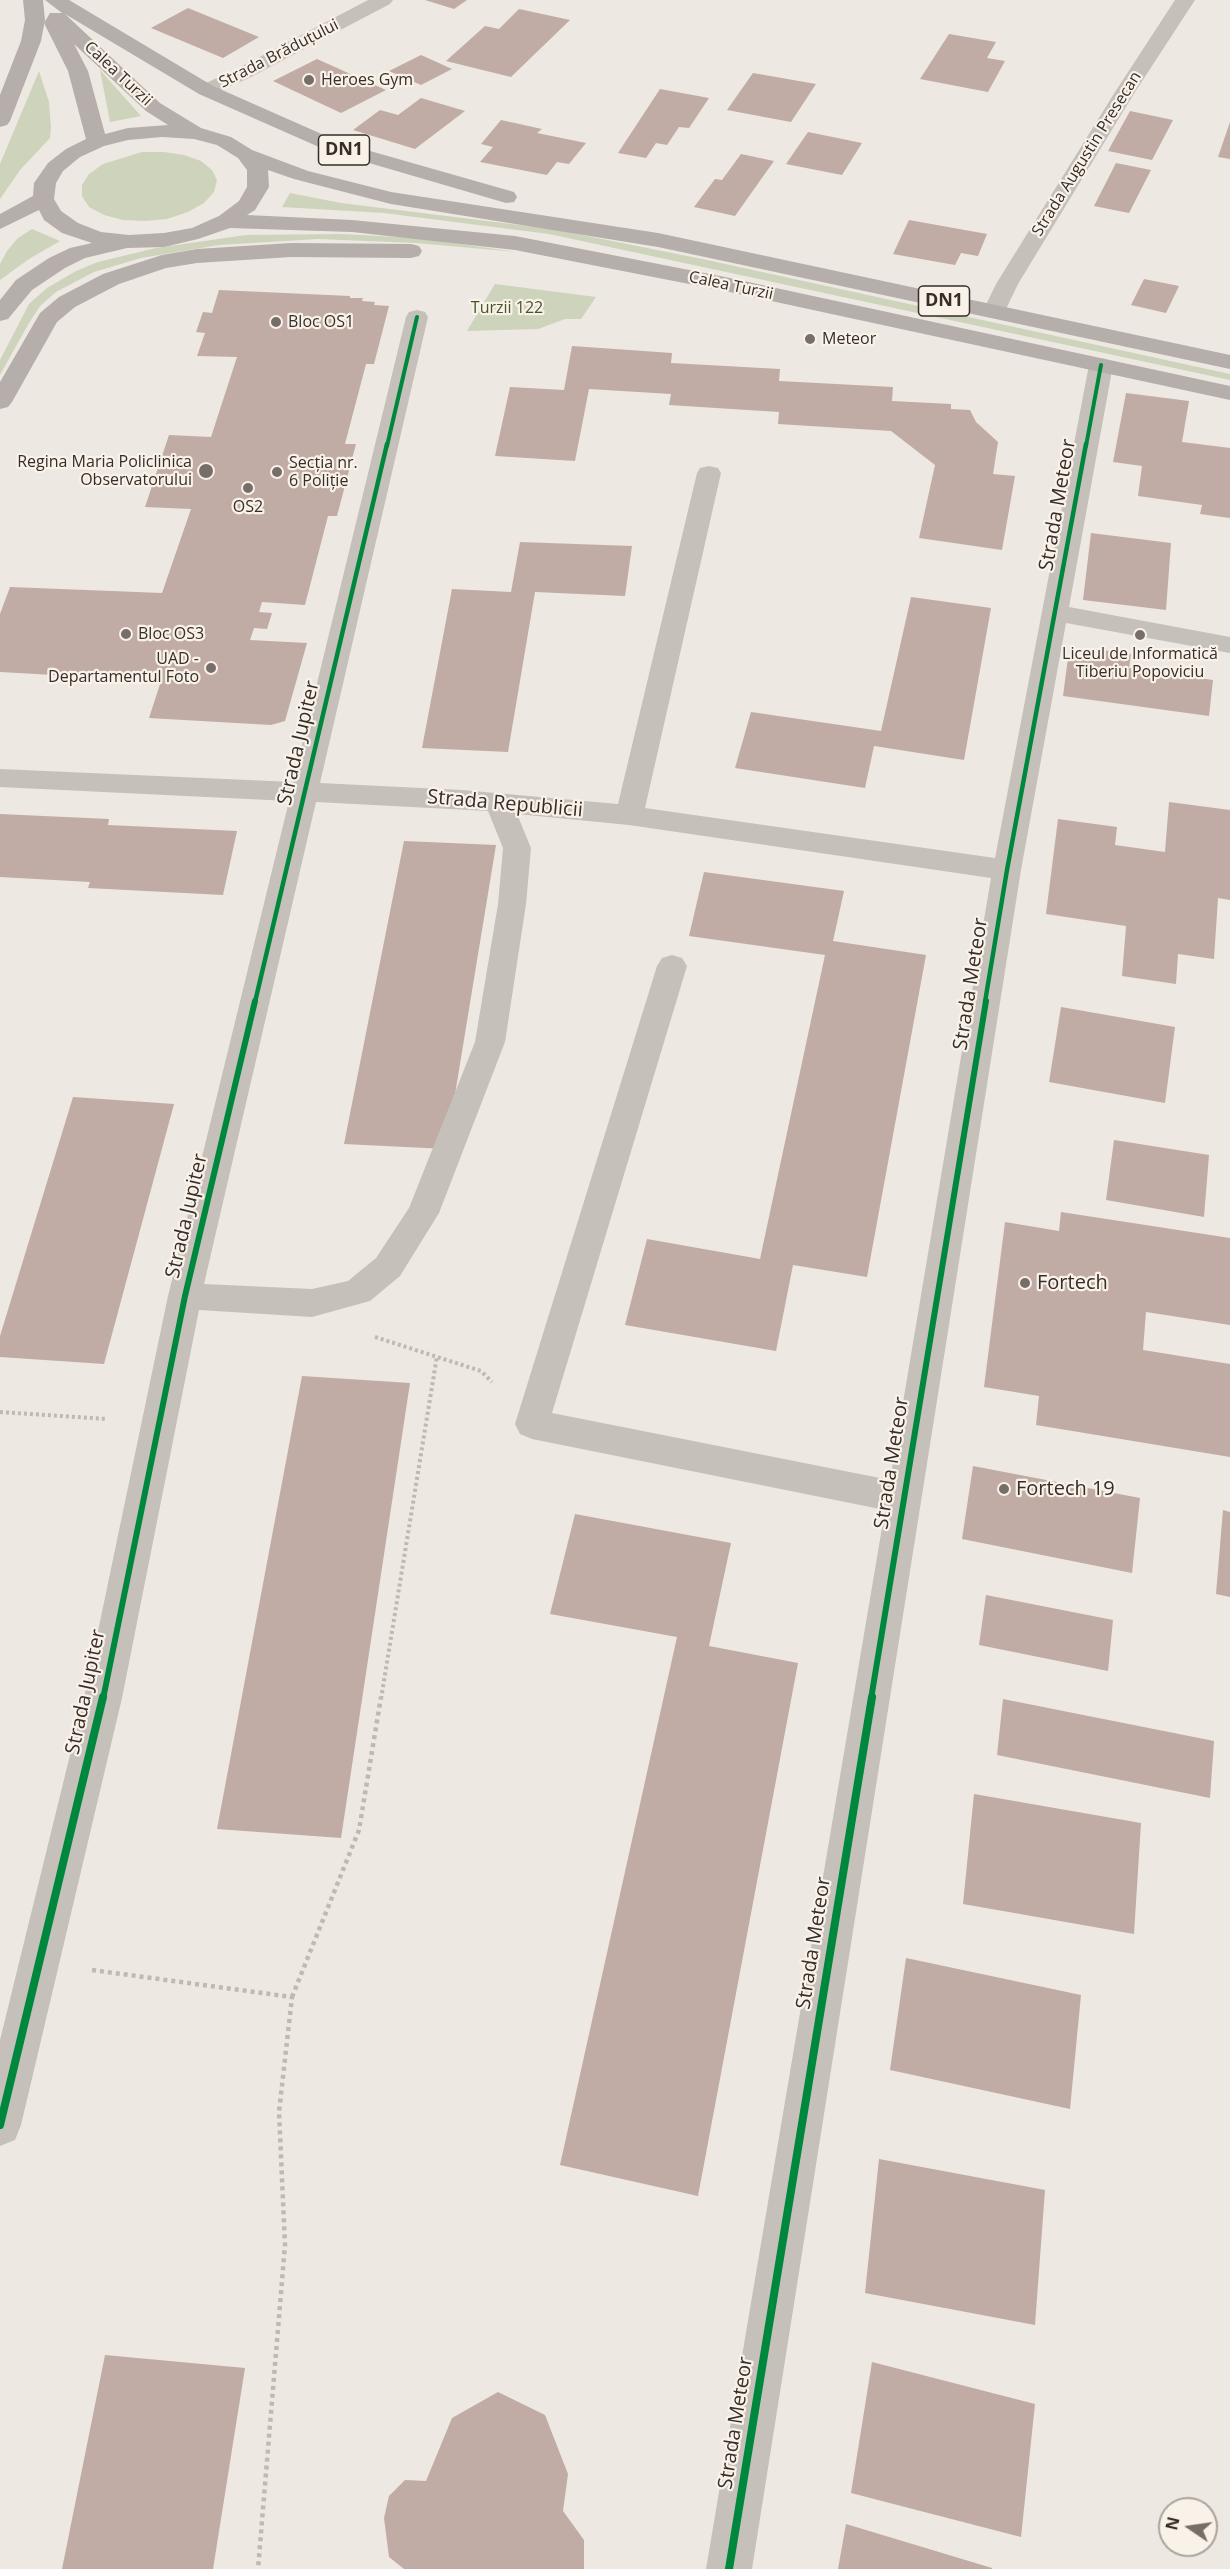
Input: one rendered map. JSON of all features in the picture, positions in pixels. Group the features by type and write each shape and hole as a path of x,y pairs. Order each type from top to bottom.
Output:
{"main road":[{"name":"DN1","path":"44,2 206,90 335,147 658,240"},
{"name":"Calea Turzii","path":"44,2 153,107 195,133"},
{"name":"Calea Turzii","path":"44,2 78,71 97,142"},
{"path":"0,121 31,41 35,20 44,2"},
{"name":"DN1","path":"162,131 195,133 224,141 245,154 257,170 258,187 247,205 227,221 187,236 129,242 97,238 70,228 52,215 43,199 45,183 55,167 73,153 97,142 128,134 162,131"},
{"name":"Calea Turzii","path":"245,154 312,179 391,198 658,240 1230,362"},
{"path":"0,223 43,199"},
{"name":"Calea Turzii","path":"227,221 352,226 515,243 725,284 1230,393"},
{"path":"0,314 24,285 57,262 101,246 129,242"},
{"path":"0,402 44,325 67,302 89,289 136,270 197,256 291,250 405,251 496,258 725,284"}],"street":[{"name":"Strada Brăduțului","path":"206,90 240,75 383,0"},
{"name":"Strada Augustin Presecan","path":"994,311 1007,284 1112,112 1185,0"},
{"name":"Strada Jupiter","path":"0,2125 103,1698 185,1296 417,317"},
{"name":"Strada Meteor","path":"729,2569 1007,870 1101,365"},
{"path":"629,815 709,473"},
{"path":"1055,614 1230,645"},
{"name":"Strada Republicii","path":"0,778 499,803 629,815 1007,870"},
{"path":"185,1296 312,1303 358,1292 388,1267 423,1213 490,1042 512,904 517,848 499,803"},
{"path":"672,966 532,1424 903,1498"}],"path":[{"path":"367,1336 379,1337 481,1371 532,1424"},
{"path":"258,2569 285,2245 279,2112 292,1997 359,1830 437,1356"},
{"path":"0,1413 159,1422"},
{"path":"39,1963 292,1997"}],"green space":[{"path":"100,70 141,116 110,122"},
{"path":"39,71 49,102 50,138 20,170 0,199 0,164"},
{"path":"142,152 184,155 201,161 212,170 217,180 214,192 204,203 188,212 167,219 123,220 104,215 89,207 82,196 82,185 89,174 103,164"},
{"path":"290,193 341,203 552,229 707,260 1230,374 1230,380 549,234 384,213 282,207"},
{"path":"32,229 60,241 29,259 0,280 0,264 7,251 18,238"},
{"path":"341,234 418,238 517,252 416,243 318,239 219,245 141,258 94,272 56,292 40,306 0,375 0,360 29,304 47,288 76,271 98,262 156,248 246,235"},
{"name":"Turzii 122","path":"495,284 596,297 581,319 565,319 538,329 467,331"}],"building":[{"path":"425,0 467,0 454,9"},
{"path":"188,8 259,37 223,58 151,28"},
{"path":"519,9 570,20 511,77 446,61 485,26 499,29"},
{"path":"949,34 996,42 987,58 1005,61 988,92 920,79"},
{"path":"421,55 452,69 421,85 389,71"},
{"path":"317,59 386,90 341,113 273,81"},
{"path":"753,73 816,84 791,122 727,110"},
{"path":"660,89 709,98 689,128 679,127 667,145 656,143 646,158 618,153"},
{"path":"421,98 465,111 415,149 353,130 380,110 398,115"},
{"path":"1130,111 1173,120 1152,160 1108,151"},
{"path":"501,120 542,129 537,133 586,143 569,164 557,162 547,175 480,162 493,147 481,144"},
{"path":"1230,122 1230,159 1218,157"},
{"path":"808,132 862,143 842,175 786,164"},
{"path":"741,154 774,161 735,216 694,207 715,179 722,180"},
{"path":"1116,163 1151,170 1129,213 1094,206"},
{"path":"909,220 987,234 978,256 961,253 955,265 893,254"},
{"path":"1144,279 1179,286 1166,313 1131,305"},
{"path":"219,290 350,296 350,298 363,298 362,301 375,302 374,305 389,306 374,364 366,364 345,444 356,444 337,516 328,516 305,605 262,602 259,612 272,613 267,629 254,628 250,640 307,643 285,721 271,725 149,718 161,681 0,672 0,614 10,587 162,593 191,509 145,507 169,435 211,437 237,357 197,356 205,333 196,332 203,312 212,313"},
{"path":"572,346 672,353 671,363 780,369 779,381 893,387 892,401 951,404 951,409 970,410 976,422 998,442 993,474 1015,476 1002,550 919,538 935,465 891,431 778,424 779,412 669,405 671,394 589,389 575,461 495,456 510,387 564,390"},
{"path":"1126,393 1189,401 1182,442 1230,448 1230,518 1200,514 1202,505 1138,496 1142,466 1113,462"},
{"path":"1091,533 1171,543 1166,610 1083,600"},
{"path":"520,542 632,546 625,596 535,592 508,752 422,748 452,589 511,592"},
{"path":"911,597 991,608 964,760 874,746 865,788 735,768 751,712 881,731"},
{"path":"1095,649 1131,654 1129,668 1213,680 1209,716 1063,696 1068,658 1093,661"},
{"path":"1169,802 1230,810 1230,900 1218,898 1214,959 1178,954 1176,984 1122,976 1126,926 1046,914 1058,819 1117,827 1115,845 1165,852"},
{"path":"0,814 109,819 108,825 237,831 223,895 88,888 90,882 0,877"},
{"path":"404,841 496,845 446,1149 344,1144"},
{"path":"704,872 844,891 833,941 926,955 867,1277 793,1265 776,1351 625,1325 647,1239 760,1259 825,955 689,936"},
{"path":"1061,1007 1175,1027 1165,1103 1049,1082"},
{"path":"73,1097 174,1104 104,1364 0,1357 0,1336"},
{"path":"1114,1140 1209,1155 1204,1217 1106,1200"},
{"path":"1061,1212 1230,1238 1230,1325 1146,1312 1143,1350 1230,1364 1230,1457 1036,1425 1039,1396 984,1387 1005,1222 1059,1231"},
{"path":"302,1376 410,1383 341,1838 217,1829"},
{"path":"973,1466 1140,1498 1132,1573 962,1539"},
{"path":"1223,1510 1230,1512 1230,1597 1216,1594"},
{"path":"575,1514 731,1543 709,1646 798,1663 698,2196 560,2165 677,1637 550,1614"},
{"path":"986,1595 1113,1620 1108,1671 979,1645"},
{"path":"1003,1699 1214,1741 1210,1798 997,1755"},
{"path":"974,1794 1141,1823 1134,1934 963,1904"},
{"path":"906,1958 1081,1995 1070,2109 890,2070"},
{"path":"879,2159 1045,2190 1035,2325 865,2293"},
{"path":"105,2355 245,2368 213,2569 62,2569"},
{"path":"872,2362 1035,2404 1021,2537 851,2493"},
{"path":"498,2392 545,2415 568,2474 563,2511 584,2540 584,2569 404,2569 389,2557 384,2518 389,2496 405,2480 426,2481 452,2418"},
{"path":"846,2524 992,2568 992,2569 838,2569"}],"cycle path":[{"path":"0,2125 103,1698 185,1296 417,317"},
{"path":"729,2569 1007,870 1101,365"}],"place":[{"name":"Heroes Gym","path":"309,80"},
{"name":"Bloc OS1","path":"276,322"},
{"name":"Meteor","path":"810,339"},
{"name":"Regina Maria Policlinica Observatorului","path":"206,471"},
{"name":"Secția nr. 6 Poliție","path":"277,472"},
{"name":"OS2","path":"248,488"},
{"name":"Bloc OS3","path":"126,634"},
{"name":"Liceul de Informatică Tiberiu Popoviciu","path":"1140,635"},
{"name":"UAD - Departamentul Foto","path":"211,668"},
{"name":"Fortech","path":"1025,1283"},
{"name":"Fortech 19","path":"1004,1489"}]}
